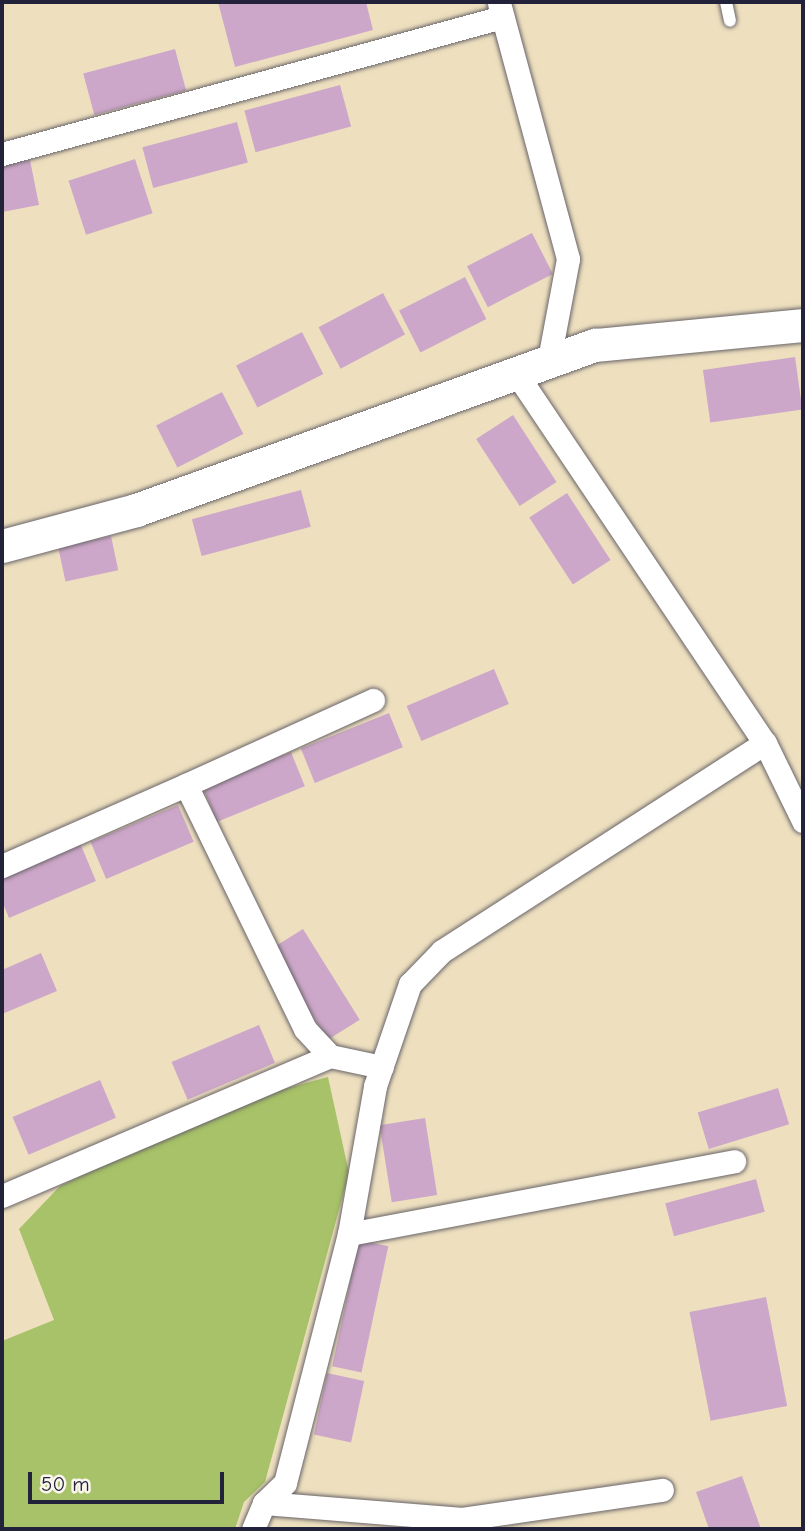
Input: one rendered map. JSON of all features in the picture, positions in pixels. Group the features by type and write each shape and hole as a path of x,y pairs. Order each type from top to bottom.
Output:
{"street":[{"path":"2,154 500,9 568,259 549,360"},
{"path":"2,546 136,510 518,376 549,360 595,345 803,326"},
{"path":"518,376 765,743 803,821"},
{"path":"2,866 373,700"},
{"path":"253,1529 264,1503 285,1483 349,1234 382,1068 410,984 442,951 765,743"},
{"path":"186,785 305,1028 330,1056 382,1068"},
{"path":"2,1196 330,1056"},
{"path":"349,1234 734,1161"},
{"path":"264,1503 462,1519 662,1490"}],"lane":[{"path":"726,2 730,21"}],"green space":[{"path":"328,1077 349,1173 265,1482 244,1502 235,1529 2,1529 2,1341 54,1320 19,1229 60,1186 235,1102"}],"building":[{"path":"218,2 366,2 373,30 235,67"},
{"path":"175,49 186,91 94,115 83,74"},
{"path":"340,85 351,127 256,152 244,111"},
{"path":"237,122 248,163 153,188 142,147"},
{"path":"135,159 153,213 86,235 68,181"},
{"path":"30,160 39,205 2,212 2,165"},
{"path":"532,233 553,274 488,307 467,266"},
{"path":"465,277 486,319 420,352 399,311"},
{"path":"383,293 405,334 341,369 319,327"},
{"path":"302,332 323,374 257,407 236,366"},
{"path":"795,357 802,409 710,422 703,370"},
{"path":"222,392 243,434 177,467 156,426"},
{"path":"513,415 557,482 520,506 476,439"},
{"path":"301,490 311,527 202,556 192,519"},
{"path":"567,493 611,560 573,585 529,518"},
{"path":"111,536 118,570 65,581 58,547"},
{"path":"494,669 509,704 421,741 407,706"},
{"path":"389,713 403,747 315,783 301,749"},
{"path":"291,752 305,786 217,822 203,788"},
{"path":"178,805 194,842 106,879 91,842"},
{"path":"80,843 96,881 9,918 2,901 2,876"},
{"path":"303,929 360,1020 327,1040 271,949"},
{"path":"41,953 57,991 2,1014 2,970"},
{"path":"259,1025 275,1063 188,1100 172,1062"},
{"path":"100,1080 116,1118 29,1155 13,1117"},
{"path":"778,1088 789,1124 709,1149 698,1113"},
{"path":"425,1118 437,1195 392,1202 380,1125"},
{"path":"756,1179 765,1212 674,1236 665,1203"},
{"path":"359,1240 388,1246 362,1372 332,1366"},
{"path":"766,1297 787,1406 711,1421 689,1312"},
{"path":"327,1373 364,1381 351,1443 314,1435"},
{"path":"742,1476 761,1529 709,1529 696,1492"}]}
